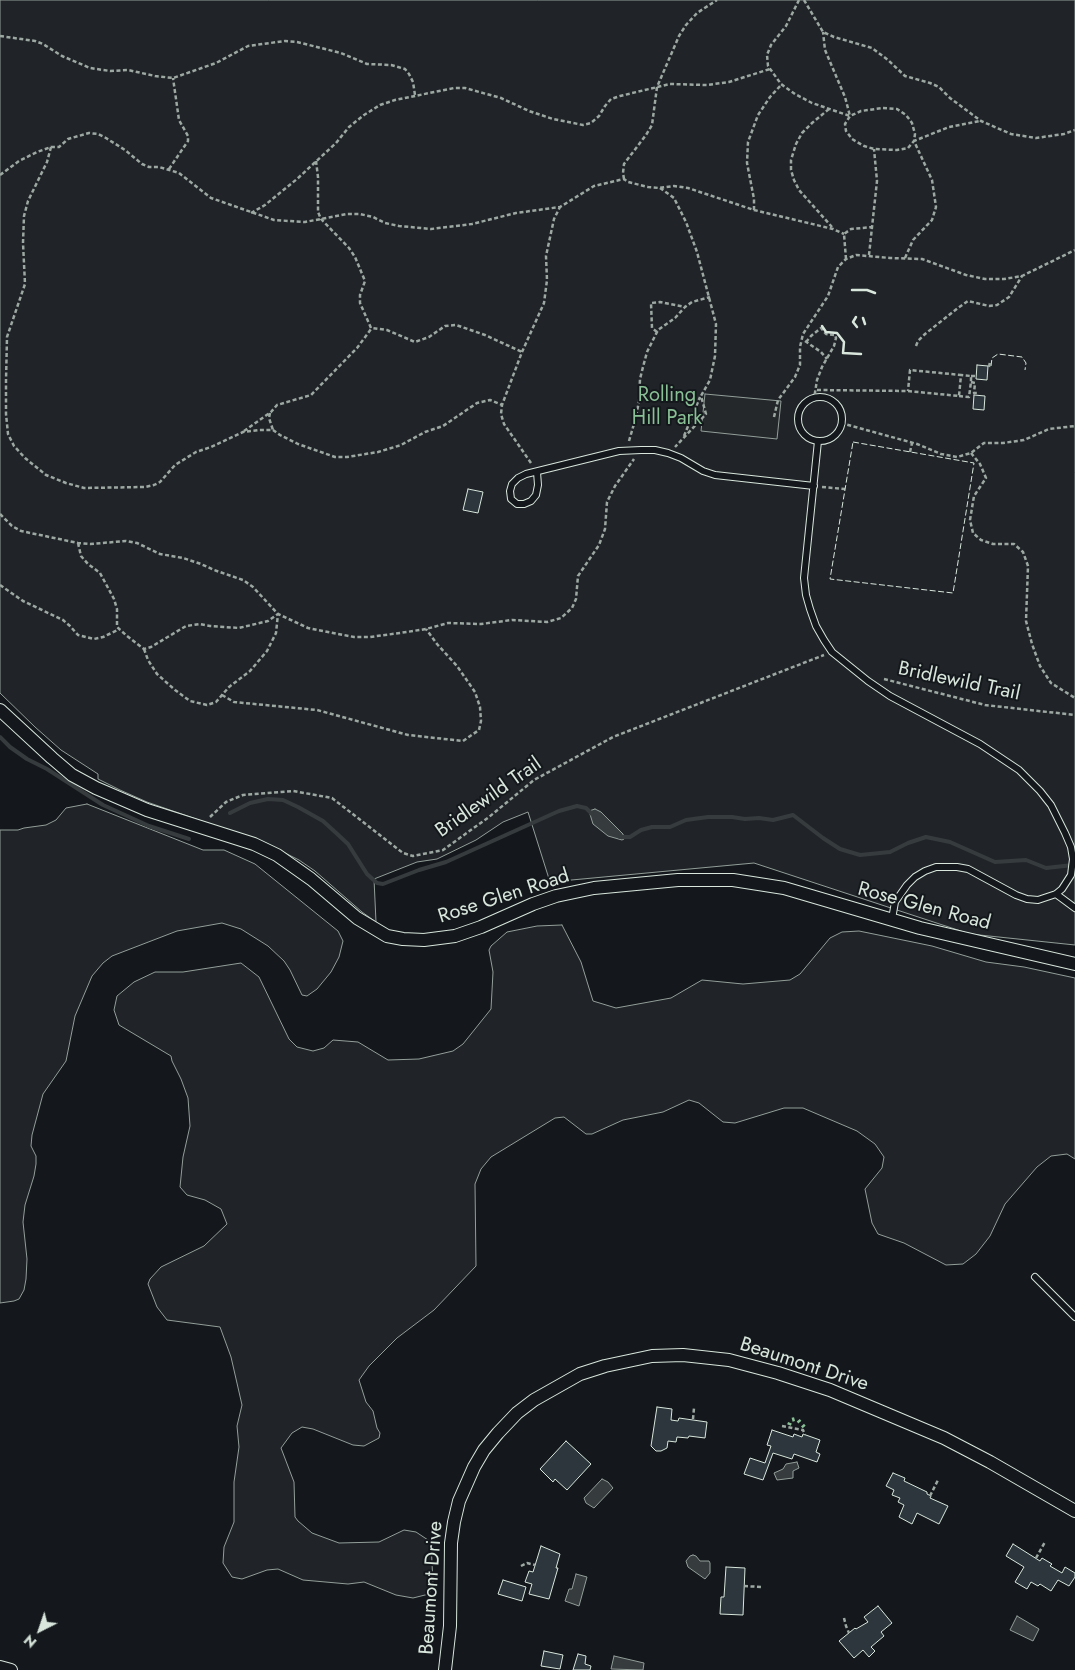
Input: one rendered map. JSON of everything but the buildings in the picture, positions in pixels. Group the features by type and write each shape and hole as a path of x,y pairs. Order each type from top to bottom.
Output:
{"street":[{"name":"Rose Glen Road","path":"0,710 72,775 147,810 254,844 277,855 312,879 357,918 387,936 424,940 455,936 556,896 594,888 678,880 733,880 757,883 811,895 920,928 1075,964"},
{"name":"Beaumont Drive","path":"445,1670 450,1626 451,1543 454,1522 459,1501 474,1467 484,1450 498,1433 523,1408 556,1386 580,1374 605,1366 652,1356 683,1355 729,1360 778,1373 830,1390 944,1438 1075,1511"},
{"path":"0,1667 11,1670"}],"lane":[{"path":"814,398 822,398 828,399 839,409 842,416 841,423 839,429 831,438 818,441 805,435 798,421 802,407 807,402 814,398"},
{"path":"818,441 806,552 805,586 816,626 832,652 868,681 914,709 980,744 1019,770 1051,805 1065,833 1073,859 1071,875 1062,889 1056,894 1038,900 1016,895 968,869 936,867 915,877 907,885 895,902 892,919"},
{"path":"537,472 538,485 536,495 531,501 517,504 511,499 510,491 512,484 526,474 570,462 624,451 655,450 668,453 715,475 814,486"},
{"path":"1056,894 1075,908"},
{"path":"1035,1277 1075,1317"}],"path":[{"path":"624,178 624,164 652,125 657,87 679,36 697,12 717,0"},
{"path":"799,0 786,26 770,45 767,55 768,66 782,84 795,94 812,103 850,116"},
{"path":"804,0 817,20 822,32 825,50 846,96 850,116"},
{"path":"822,32 872,48 905,76 939,87 950,98 981,121 1011,134 1036,138 1064,134 1075,130"},
{"path":"0,36 35,41 62,56 90,68 110,71 128,70 173,78 216,63 248,46 285,41 297,42 341,53 368,64 391,65 405,69 413,82 415,95"},
{"path":"251,213 265,206 297,179 336,143 349,127 364,115 380,105 415,95 454,88 465,88 502,98 529,111 553,119 583,125 591,123 612,100 633,92 670,84 707,85 722,83 770,69"},
{"path":"169,169 188,142 188,136 179,120 173,78"},
{"path":"754,210 754,199 747,164 748,142 758,115 770,97 782,84"},
{"path":"883,108 897,109 906,115 912,123 916,134 914,141 908,148 897,150 874,149 864,146 852,139 846,131 845,124 850,116 861,111 883,108"},
{"path":"829,109 812,122 802,133 796,144 791,170 799,190 833,229"},
{"path":"914,141 949,127 981,121"},
{"path":"0,175 19,161 51,147 59,147 68,139 90,133 98,134 115,143 148,167 169,169 178,173 211,198 274,220 305,222 347,214 360,214 399,226 431,228 472,224 560,207 594,186 624,178 636,184 659,188 674,186 688,188 754,210 833,229 844,234"},
{"path":"905,258 913,240 932,220 936,207 932,180 914,141"},
{"path":"51,147 47,162 28,201 24,216 25,284 7,337 6,414 8,434 14,446 34,467 46,474 66,483 84,488 145,487 154,485 160,482 184,458 243,432 271,412 277,405 311,395 357,348 371,328"},
{"path":"869,255 877,182 874,149"},
{"path":"316,161 318,212 321,219 350,248 365,281 360,295 360,303 371,328"},
{"path":"659,188 674,198 686,222 697,252 716,324 715,356 710,380 683,438"},
{"path":"537,472 504,424 501,414 502,405 522,352 544,303 547,280 546,256 554,219 560,207"},
{"path":"844,234 852,229 873,227"},
{"path":"844,234 846,259"},
{"path":"774,417 778,400 795,377 800,365 803,334 828,296 838,267 846,259 856,255 869,255 922,259 966,275 985,279 1004,279 1022,276 1075,250"},
{"path":"916,346 925,334 968,301 989,306 997,305 1009,297 1022,276"},
{"path":"624,451 636,417 640,379 647,352 657,332 664,324 675,318 685,306 710,297"},
{"path":"657,332 652,328 651,302 685,306"},
{"path":"371,328 387,330 415,342 429,337 446,326 456,326 477,332 522,352"},
{"path":"806,342 810,336 821,328 826,334 835,335 836,338 817,380 817,390 814,398"},
{"path":"802,340 821,352 827,359"},
{"path":"989,366 990,362"},
{"path":"908,391 910,370 976,376"},
{"path":"959,396 961,375"},
{"path":"969,397 971,376"},
{"path":"971,382 975,383 974,392 978,393"},
{"path":"817,390 908,391 974,397"},
{"path":"668,453 706,414 701,396"},
{"path":"271,412 269,418 274,430 280,435 298,444 335,457 347,457 378,452 401,444 425,432 443,426 476,403 490,400 502,405"},
{"path":"841,423 912,443 940,454 957,457 971,453 984,443 1024,440 1049,429 1075,426"},
{"path":"243,432 274,430"},
{"path":"910,452 912,443"},
{"path":"1,516 22,531 78,543 126,541 160,554 183,558 201,564 243,580 253,587 278,614 308,628 354,637 370,637 426,629 448,623 481,624 512,620 547,622 562,618 572,608 576,599 578,576 599,545 605,528 607,502 615,486 641,450"},
{"path":"971,453 980,464 986,478 974,496 970,520 973,533 981,540 993,544 1014,544 1023,552 1028,566 1026,621 1032,644 1040,666 1051,683 1075,698"},
{"path":"814,486 845,489"},
{"path":"78,543 81,556 88,564 100,572 114,599 118,616 116,623 120,629 144,649 148,660 157,674 190,701 207,706 216,702 228,687 250,671 267,651 276,633 278,614"},
{"path":"0,585 23,601 63,620 78,635 94,639 120,629"},
{"path":"144,649 151,647 186,626 200,624 239,628 268,621 278,614"},
{"path":"222,695 234,702 317,710 408,735 463,741 479,730 481,721 478,700 475,692 456,666 426,629"},
{"name":"Bridlewild Trail","path":"201,828 226,802 243,795 292,791 332,798 404,853 413,856 443,850 489,817 534,780 613,736 832,652"},
{"name":"Bridlewild Trail","path":"868,681 874,678 894,681 985,705 1075,715"},
{"path":"692,1420 694,1408"},
{"path":"782,1426 804,1430 804,1435"},
{"path":"930,1496 938,1480"},
{"path":"1036,1558 1046,1542"},
{"path":"521,1566 526,1563 535,1566"},
{"path":"744,1586 761,1587"},
{"path":"844,1618 849,1633"}],"green space":[{"name":"Rolling Hill Park","path":"0,0 1075,0 1075,945 970,934 754,863 550,882 528,812 503,822 476,840 437,859 417,862 374,879 376,922 299,860 265,843 147,802 120,790 98,779 98,774 61,750 0,693"},
{"path":"87,804 203,850 224,850 255,864 338,931 343,941 339,957 331,972 317,989 307,996 302,995 284,961 268,946 241,929 222,923 177,931 112,956 103,963 92,976 75,1016 66,1061 43,1094 32,1135 31,1146 36,1156 36,1164 25,1205 23,1222 27,1259 24,1290 19,1299 0,1303 0,830 18,830 46,825 56,820 66,808"},
{"path":"562,925 581,962 593,1001 616,1008 671,998 702,980 743,984 790,980 800,974 830,938 842,932 859,931 932,946 986,962 1024,967 1075,978 1075,1159 1067,1154 1051,1156 1037,1167 1005,1204 990,1236 976,1254 963,1264 946,1265 904,1243 878,1234 872,1223 865,1189 882,1168 884,1157 875,1144 857,1131 803,1108 784,1108 735,1123 723,1122 699,1103 689,1100 663,1112 623,1120 592,1134 586,1134 564,1117 555,1118 491,1157 481,1169 475,1184 476,1266 434,1310 397,1338 369,1366 359,1380 366,1402 373,1411 380,1433 379,1438 364,1446 353,1445 313,1429 302,1427 292,1433 281,1448 294,1482 295,1517 298,1521 312,1533 339,1543 379,1542 404,1530 416,1532 431,1542 433,1584 429,1594 413,1598 396,1595 364,1582 348,1584 303,1580 278,1569 267,1570 242,1579 232,1577 223,1563 224,1547 234,1522 234,1482 239,1447 237,1426 242,1405 231,1357 220,1327 167,1320 157,1307 148,1284 161,1267 204,1246 227,1224 221,1209 205,1200 187,1195 180,1187 183,1157 190,1126 188,1098 171,1056 119,1025 114,1010 117,996 134,982 155,972 183,972 241,963 259,977 289,1039 297,1047 313,1051 324,1048 333,1040 358,1042 388,1060 419,1059 453,1051 463,1044 491,1009 493,972 489,950 491,946 507,932 537,926"}],"shaded area":[{"path":"705,394 781,401 777,439 701,431"},
{"path":"595,809 601,812 623,834 624,839 608,836 593,824 589,811"},
{"path":"797,1462 799,1468 793,1471 793,1478 777,1480 774,1473 783,1469 786,1464"},
{"path":"602,1479 613,1488 594,1508 586,1503 584,1498"},
{"path":"693,1555 700,1561 709,1561 710,1563 710,1573 705,1579 688,1567 686,1561"},
{"path":"576,1574 587,1577 579,1606 565,1601 569,1589 572,1589"},
{"path":"1017,1616 1039,1629 1033,1641 1010,1630"},
{"path":"614,1656 644,1663 643,1670 611,1669"}],"waterway":[{"path":"0,737 27,759 47,769 103,805 149,826 189,839"},
{"path":"230,813 250,803 268,799 283,800 323,821 348,844 367,874 377,883 383,884 446,862 559,811 577,806 586,808 592,814"},
{"path":"620,837 630,837 641,830 652,827 670,827 686,820 708,817 773,820 793,815 840,849 860,855 890,852 926,837 950,842 995,862 1026,860 1046,868 1073,865"}],"hedge":[{"path":"789,1425 791,1420 795,1419 805,1428"}],"fence":[{"path":"991,366 992,358 998,354 1022,357 1026,363 1025,370"},
{"path":"853,442 974,463 953,593 830,579 853,442"}],"wall":[{"path":"852,290 867,290 875,293"},
{"path":"856,317 853,322 857,327"},
{"path":"863,318 865,324"},
{"path":"822,326 826,332 837,333 844,342 843,353 861,354"}]}
